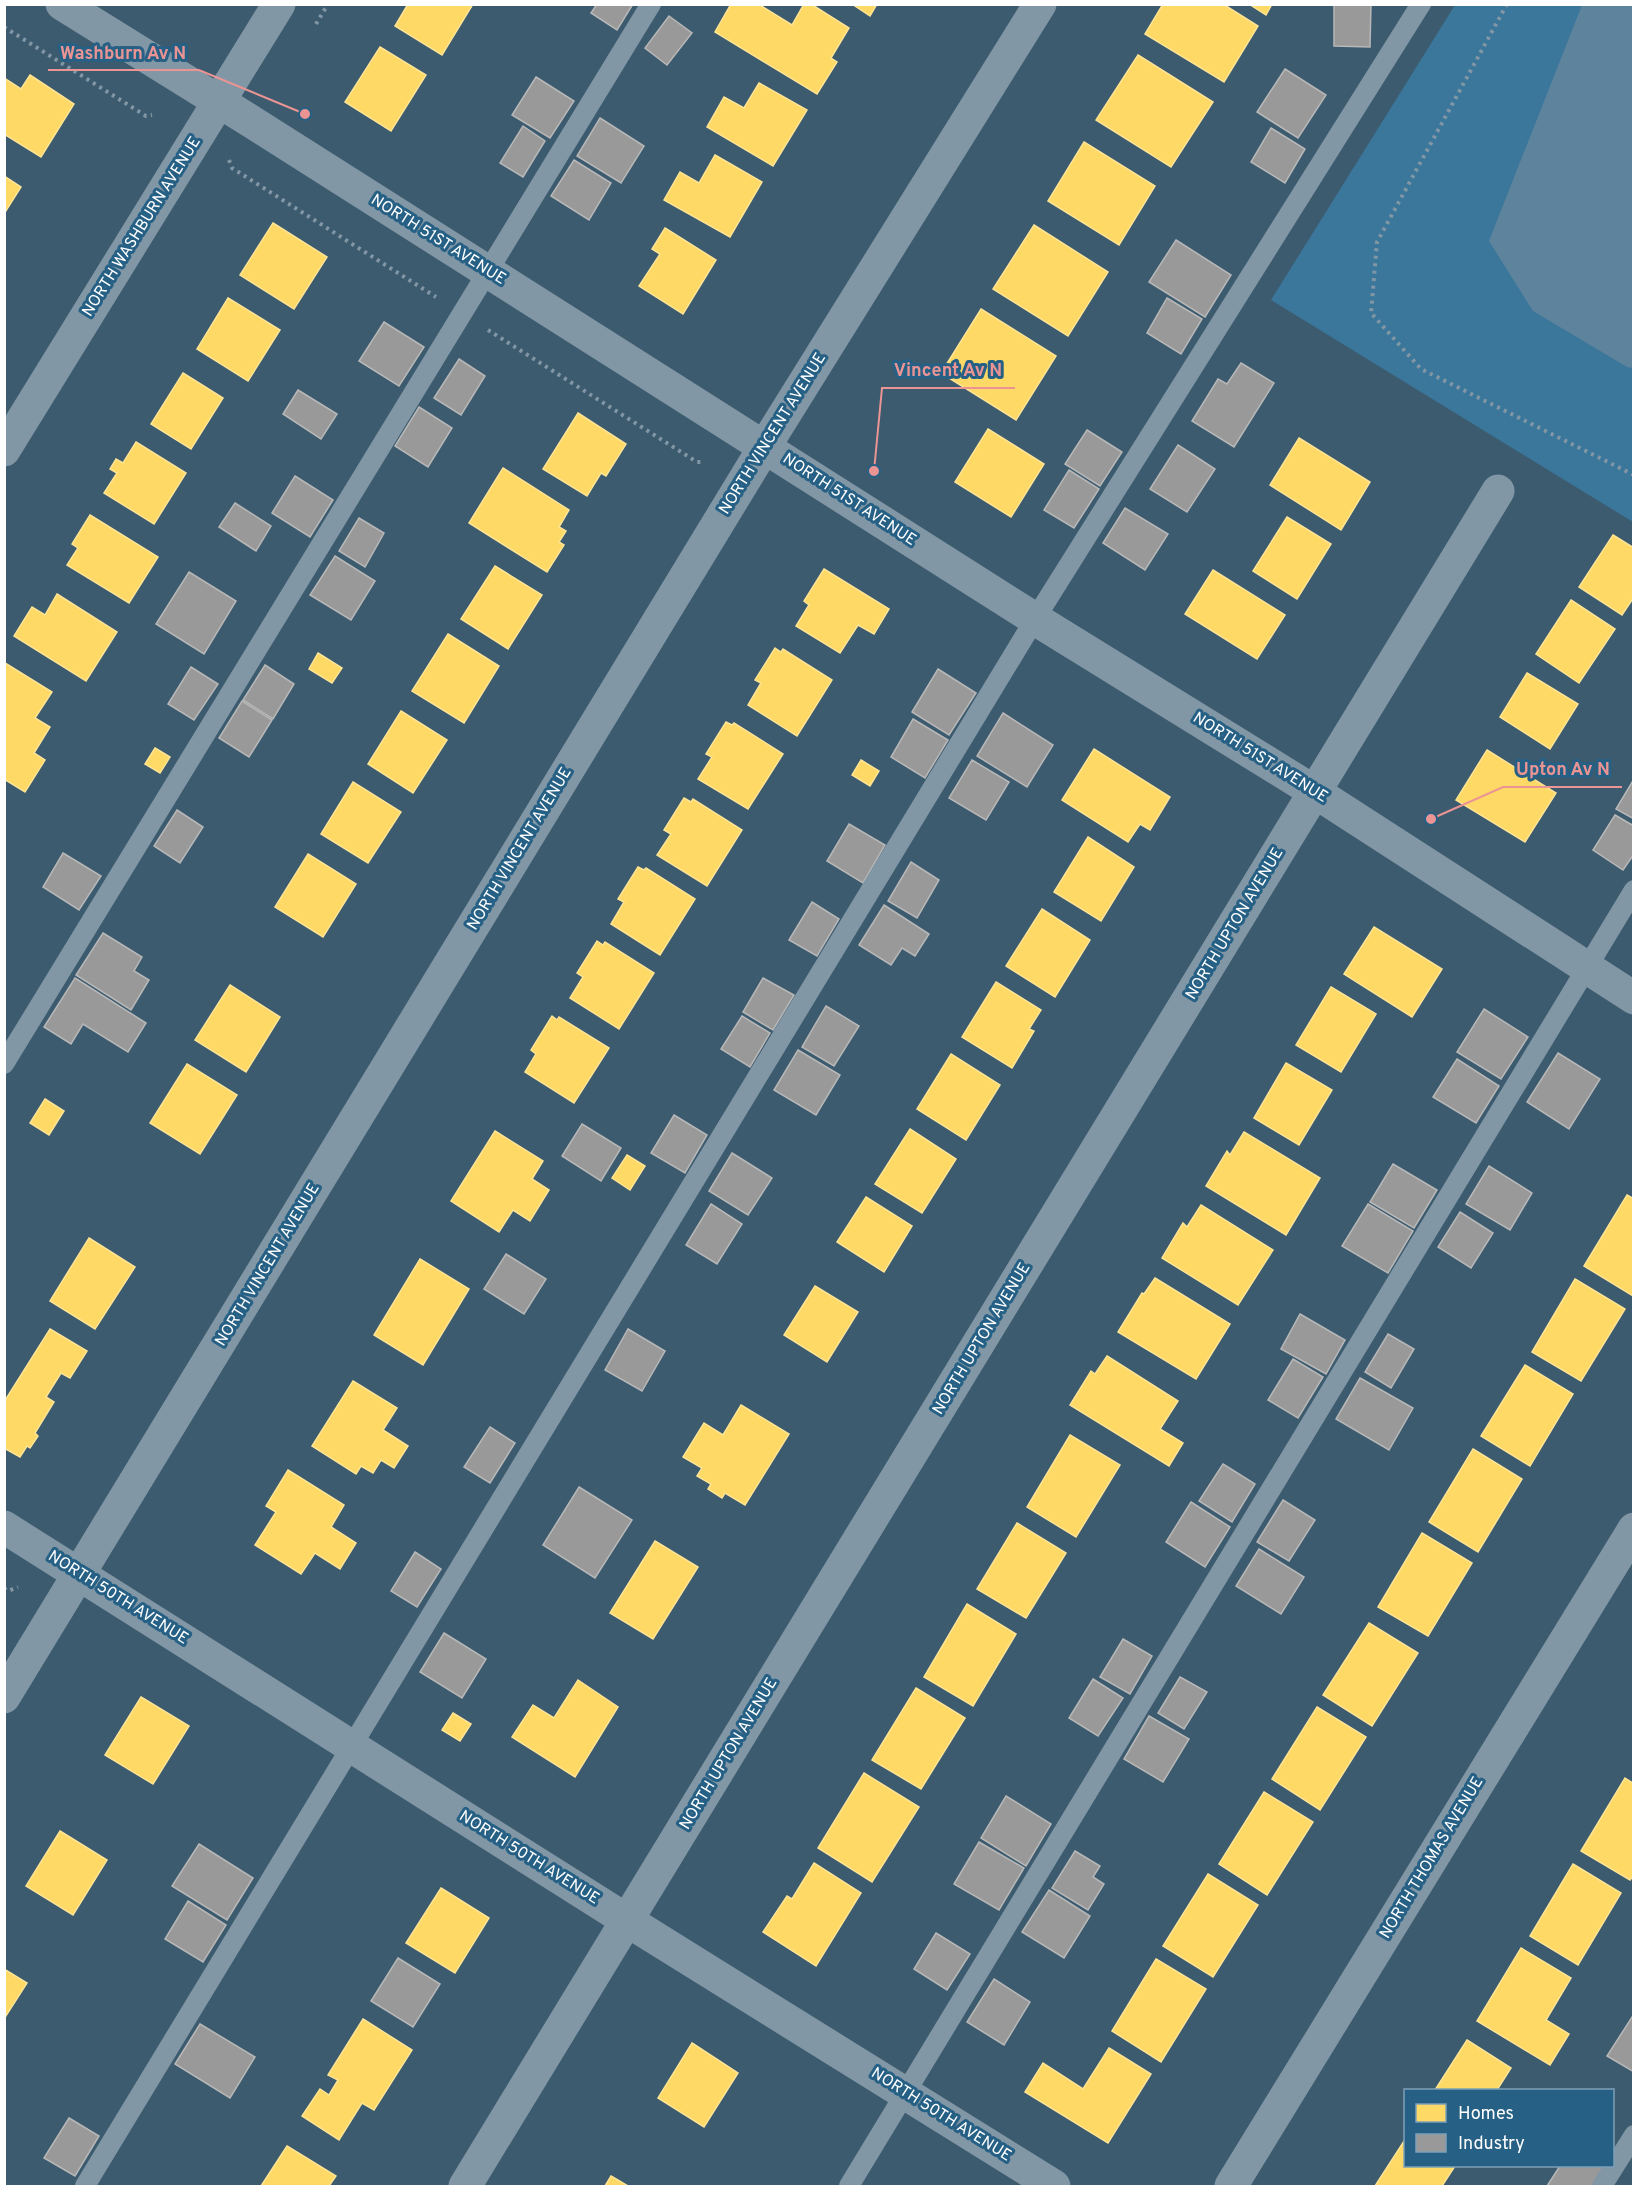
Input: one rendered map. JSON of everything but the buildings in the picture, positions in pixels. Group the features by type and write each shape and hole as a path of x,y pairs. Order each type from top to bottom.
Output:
{"street":[{"name":"NORTH 51ST AVENUE","path":"62,4 1315,792 1634,998"},
{"name":"NORTH WASHBURN AVENUE","path":"4,450 279,4"},
{"name":"NORTH VINCENT AVENUE","path":"4,1697 81,1574 765,446 1040,4"},
{"name":"NORTH UPTON AVENUE","path":"465,2187 1498,491"},
{"name":"NORTH 50TH AVENUE","path":"4,1527 1054,2187"},
{"name":"NORTH THOMAS AVENUE","path":"1231,2187 1634,1529"}],"lane":[{"path":"4,1064 651,4"},
{"path":"85,2187 1035,618 1421,4"},
{"path":"849,2187 1634,890"},
{"path":"1602,2187 1634,2135"}],"path":[{"path":"1507,4 1377,242 1371,314 1421,369 1634,475"},
{"path":"4,27 146,116 152,115"},
{"path":"4,1588 9,1591 18,1587"}],"shaded area":[{"path":"1455,5 1633,5 1633,522 1271,300"},
{"path":"1582,5 1633,5 1633,368 1627,367 1533,311 1489,241"}],"place":[{"name":"Washburn Av N","path":"305,114"},
{"name":"Vincent Av N","path":"874,471"},
{"name":"Upton Av N","path":"1431,819"}]}
